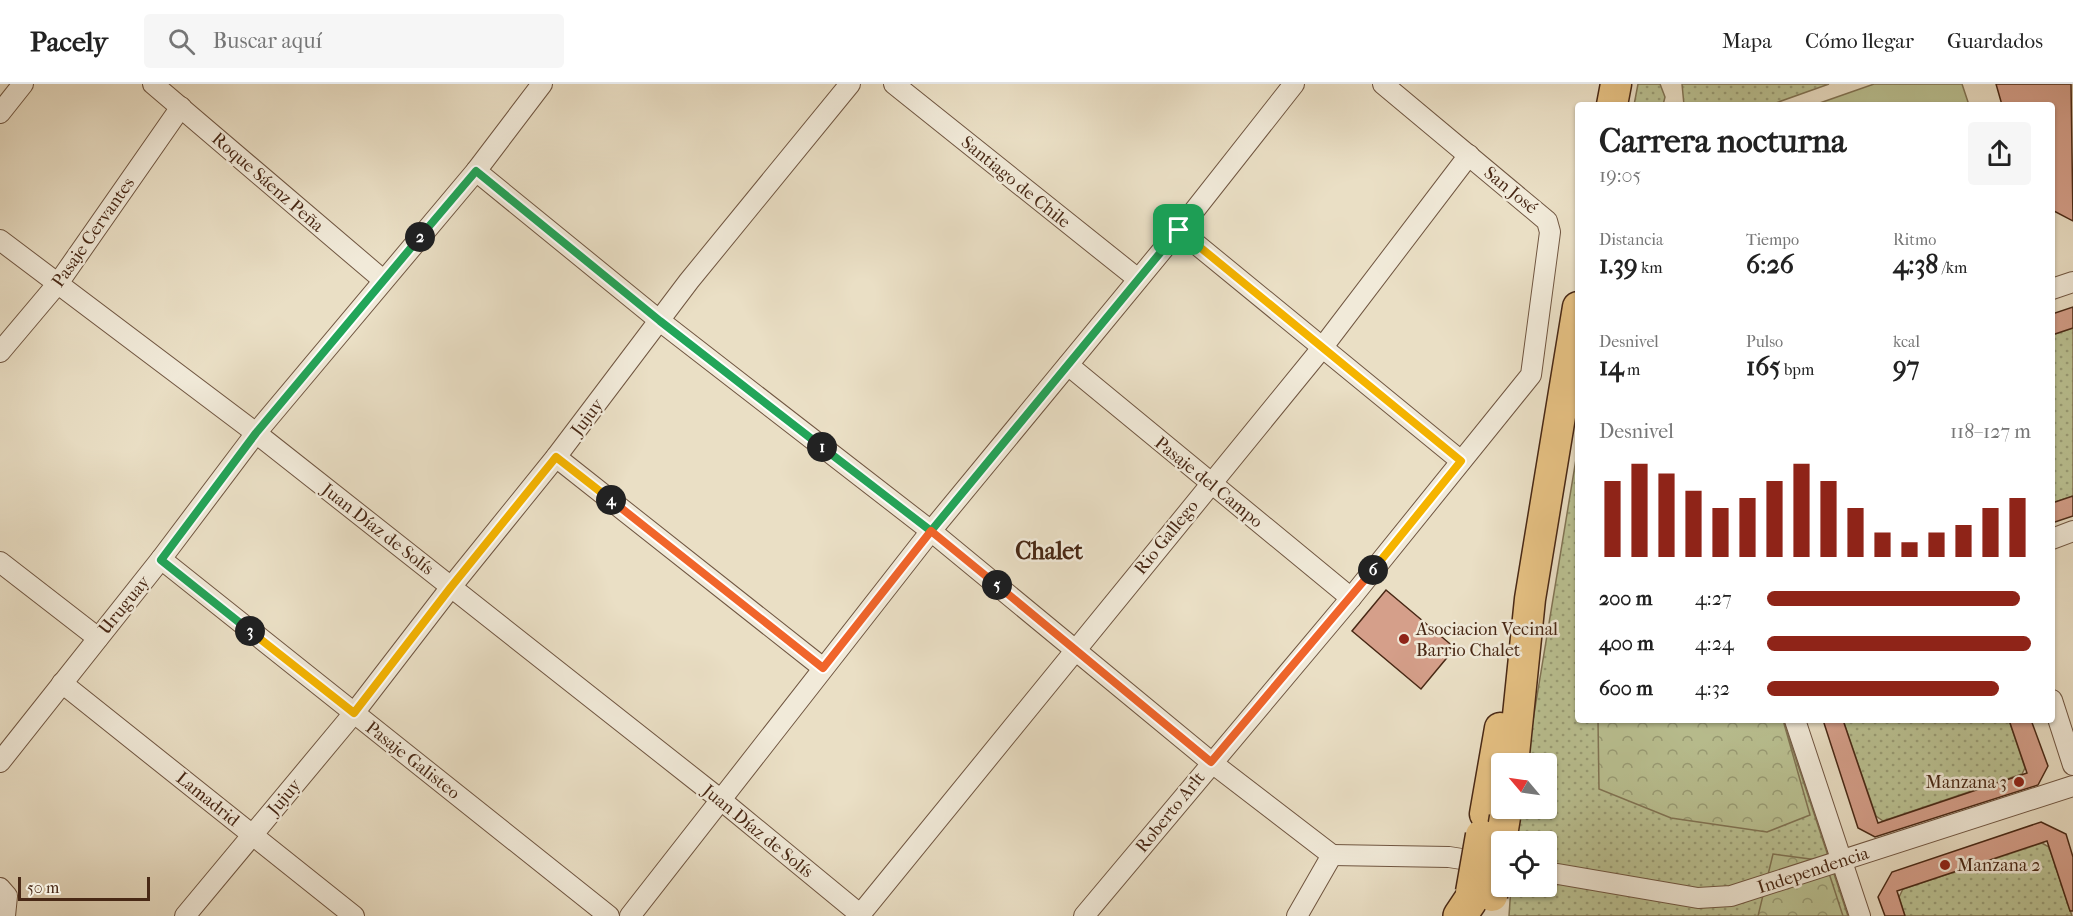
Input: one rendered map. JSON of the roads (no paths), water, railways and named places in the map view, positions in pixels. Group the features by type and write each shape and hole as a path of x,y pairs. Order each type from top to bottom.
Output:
{"main road":[{"path":"1613,102 1616,84"},
{"path":"1514,753 1530,599 1575,325"},
{"path":"1501,753 1503,712 1530,599"},
{"path":"1475,906 1497,819"}],"street":[{"path":"0,113 23,84"},
{"name":"Roque Sáenz Peña","path":"153,84 383,280"},
{"name":"Uruguay","path":"0,762 161,560 256,433 476,171 542,84"},
{"name":"Jujuy","path":"185,916 354,713 451,587 556,457 689,281 850,84"},
{"name":"Santiago de Chile","path":"894,84 1138,279"},
{"path":"630,916 931,531 1179,230 1294,84"},
{"name":"San José","path":"1383,84 1547,221 1550,232 1531,375"},
{"name":"Pasaje Cervantes","path":"0,352 59,282 181,107"},
{"name":"Rio Gallego","path":"860,915 1322,348 1469,155"},
{"path":"476,171 660,321 931,531 1211,762 1332,855 1449,857 1491,863"},
{"path":"1179,230 1461,461"},
{"name":"Juan Díaz de Solís","path":"0,240 59,282 256,433 721,800 860,915"},
{"path":"2055,288 2073,282"},
{"name":"Pasaje del Campo","path":"1068,365 1351,598"},
{"name":"Roberto Arlt","path":"1084,916 1351,598 1531,375"},
{"path":"556,457 823,668"},
{"path":"2055,537 2073,531"},
{"name":"Pasaje Galisteo","path":"161,560 609,916"},
{"path":"0,562 98,638"},
{"name":"Lamadrid","path":"62,683 354,916"},
{"path":"2055,709 2073,765"},
{"path":"1796,723 1860,916"},
{"name":"Independencia","path":"1557,874 1698,898 1731,896 2073,786"},
{"path":"1297,916 1332,855"},
{"path":"0,888 7,896 4,916"}],"place":[{"name":"Asociacion Vecinal Barrio Chalet","path":"1404,639"},
{"name":"Manzana 3","path":"2019,782"},
{"name":"Manzana 2","path":"1945,865"}],"district":[{"name":"Chalet","path":"1049,551"}]}
